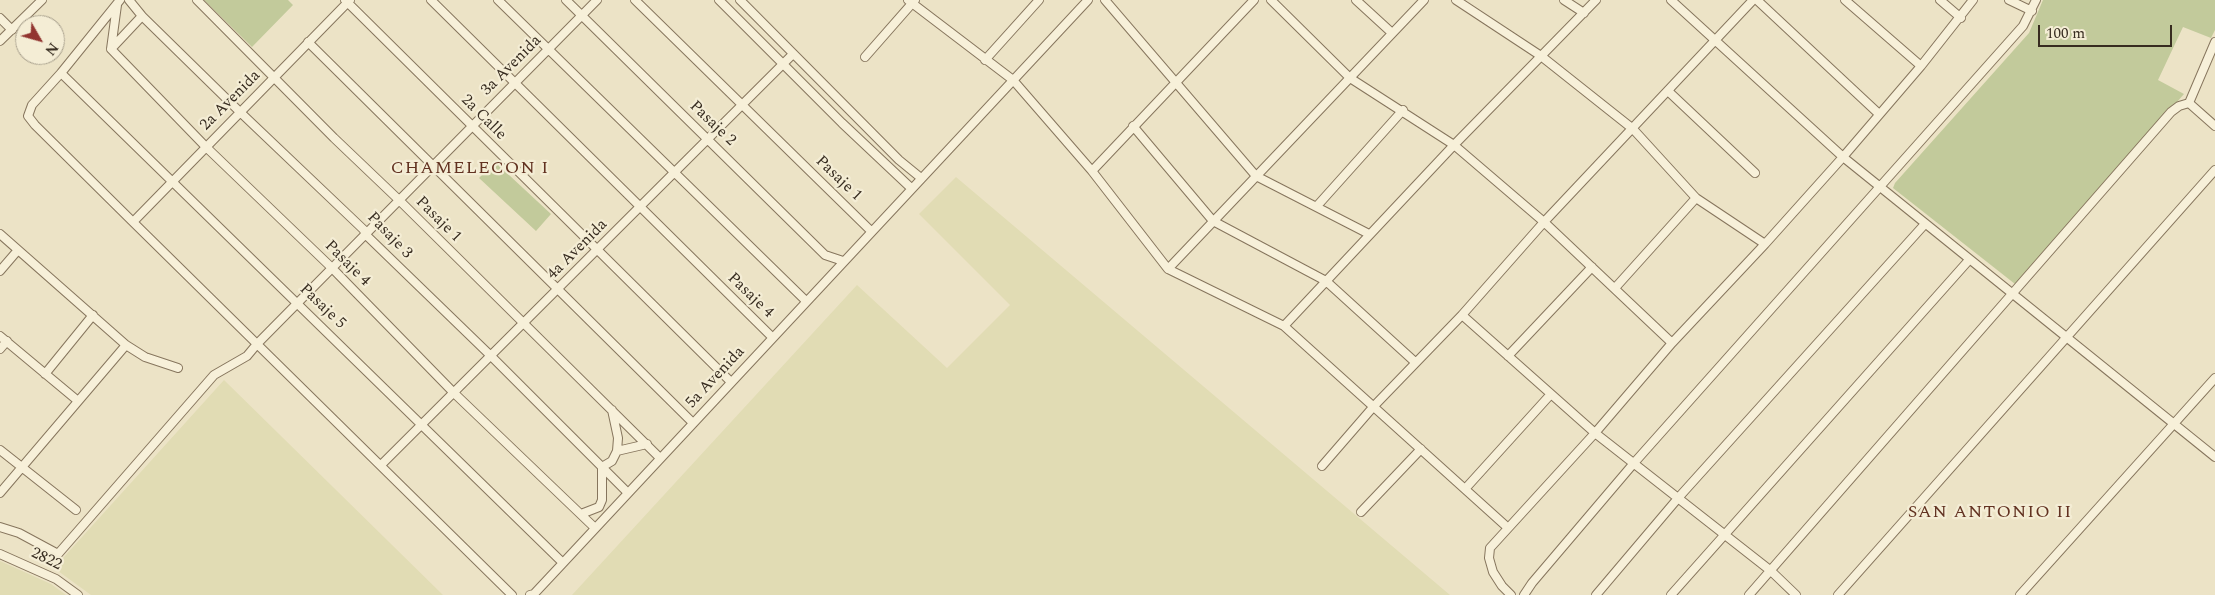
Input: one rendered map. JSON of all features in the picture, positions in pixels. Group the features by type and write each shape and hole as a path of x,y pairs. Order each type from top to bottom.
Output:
{"street":[{"path":"0,41 42,0"},
{"name":"Pasaje 3","path":"129,0 142,16 337,203 364,230 365,234 628,493"},
{"name":"Pasaje 1","path":"197,0 334,138 660,458"},
{"name":"Pasaje 4","path":"431,0 639,208 772,337"},
{"path":"498,0 806,302"},
{"name":"Pasaje 2","path":"566,0 825,255 843,261"},
{"name":"3a Avenida","path":"0,527 19,533 58,554 214,375 247,356 597,0"},
{"name":"Pasaje 1","path":"635,0 871,231"},
{"path":"719,0 911,188"},
{"path":"740,0 899,160 921,178"},
{"path":"985,60 1039,0"},
{"name":"5a Avenida","path":"530,595 534,594 596,528 1088,0"},
{"path":"1105,0 1256,176 1369,234"},
{"path":"1092,171 1254,0"},
{"path":"1271,0 1350,78 1454,145 1544,222 1672,343"},
{"path":"1356,0 1392,33"},
{"path":"1168,269 1424,0"},
{"path":"1456,0 1541,56 1633,129 1696,198 1765,244"},
{"path":"1564,0 1584,13"},
{"path":"1284,326 1454,145 1596,0"},
{"path":"1671,0 1843,157 1924,225 2014,294 2215,457"},
{"path":"1322,466 1374,406 1462,315 1544,222 1753,0"},
{"path":"1757,0 1879,114"},
{"path":"1845,0 1921,66"},
{"path":"1940,0 1961,18"},
{"path":"1511,595 1502,586 1493,572 1489,558 1490,548 1507,527 1595,434 1672,343 1843,157 1961,18 1973,0"},
{"path":"2009,0 2032,11"},
{"path":"1524,595 1532,583 1634,463 2023,26 2036,0"},
{"name":"2a Avenida","path":"132,222 347,1"},
{"name":"2a Calle","path":"347,1 731,382"},
{"path":"865,57 911,1 1013,80 1092,171 1168,269 1284,326 1507,527"},
{"path":"111,49 118,3"},
{"path":"118,3 61,73 32,105 28,116 132,222 512,595"},
{"path":"111,49 142,16"},
{"path":"0,18 12,30"},
{"path":"308,42 693,423"},
{"path":"2189,103 2215,42"},
{"name":"Pasaje 4","path":"111,49 206,147 332,268 454,393 596,528"},
{"name":"4a Avenida","path":"381,465 793,54"},
{"name":"Pasaje 5","path":"61,73 423,424 563,563"},
{"path":"1668,91 1755,173"},
{"path":"2189,103 2215,126"},
{"path":"1749,595 2014,294 2171,112 2179,106 2189,103"},
{"path":"1317,206 1402,110"},
{"path":"1133,126 1213,221 1326,282 1415,362"},
{"path":"1838,595 2068,338 2138,255 2215,170"},
{"path":"1615,288 1696,198"},
{"path":"1596,595 1679,497 1924,225"},
{"path":"0,234 126,345 145,357 178,368"},
{"path":"0,271 18,250"},
{"path":"1671,595 1969,260"},
{"path":"1508,356 1592,267"},
{"path":"45,374 93,315"},
{"path":"1462,315 1595,434 1679,497 1771,571 1796,595"},
{"path":"0,336 78,401"},
{"path":"0,349 7,341"},
{"path":"0,493 126,345"},
{"path":"2020,595 2215,378"},
{"path":"1465,489 1551,394"},
{"path":"581,514 599,507 602,500 602,467 612,461 617,451 618,438 612,410"},
{"path":"617,451 647,444"},
{"path":"1361,512 1421,449"},
{"path":"0,450 76,510"},
{"name":"2822","path":"0,554 56,579 78,595"}],"shaded area":[{"path":"956,177 1450,595 572,595 857,285 947,368 1010,305 919,214"},
{"path":"224,380 443,595 91,595 54,568"},
{"path":"0,561 51,584 66,595 0,595"}],"green space":[{"path":"204,0 288,0 293,5 252,47"},
{"path":"2043,0 2215,0 2215,30 2211,38 2183,27 2158,80 2184,94 2019,282 2015,284 1893,188 1895,183 2029,33"},
{"path":"495,162 551,214 536,231 479,178"}],"district":[{"name":"CHAMELECON I","path":"470,169"},
{"name":"SAN ANTONIO II","path":"1990,513"}]}
